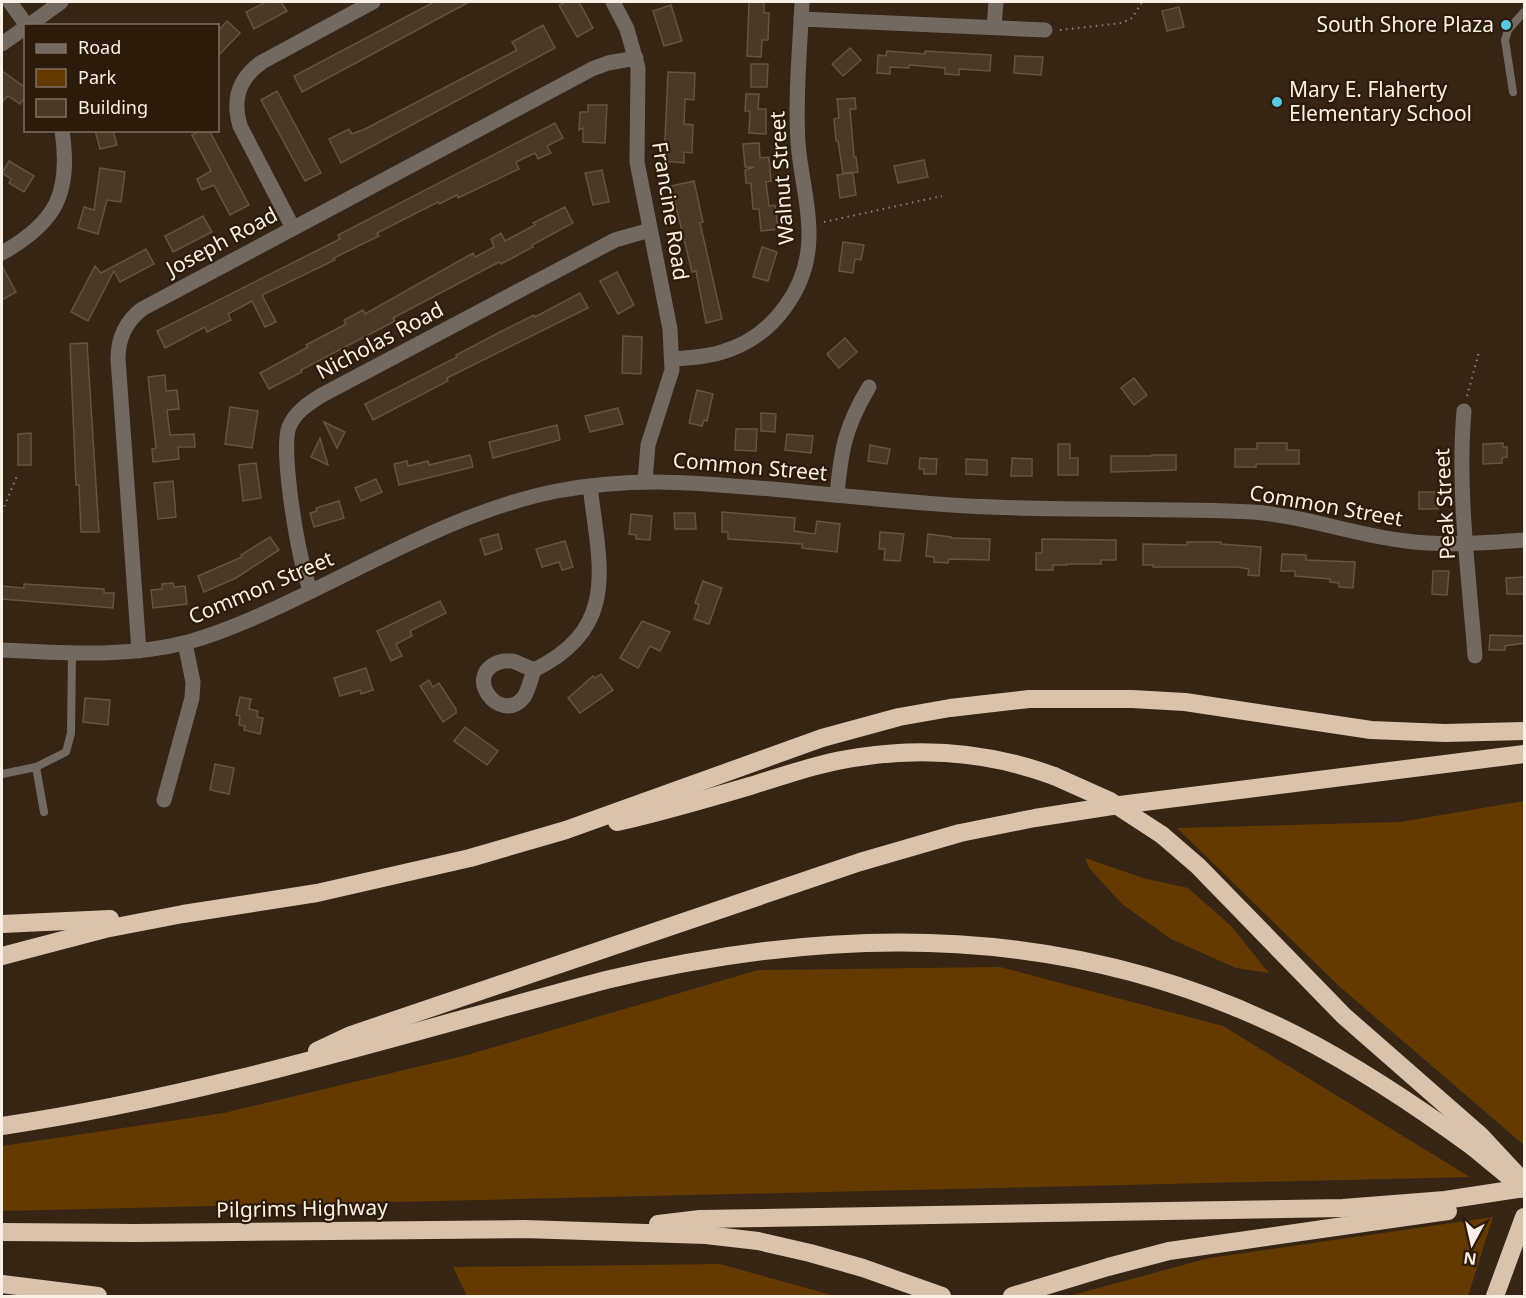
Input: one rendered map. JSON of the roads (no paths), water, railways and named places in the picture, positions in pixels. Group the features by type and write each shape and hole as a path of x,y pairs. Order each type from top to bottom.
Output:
{"highway":[{"path":"519,845 830,735 899,717 985,704 1072,698 1150,699 1210,705 1362,729 1435,733 1524,731"},
{"path":"2,956 105,929 343,888 445,865 519,845 645,816 810,768 859,757 906,753 960,754 1013,764 1054,776 1110,801 1162,835 1198,866 1344,1016 1524,1189 1381,1222 1177,1250 1131,1260 1012,1296"},
{"path":"278,1070 351,1035 868,860 960,834 1010,822 1112,806 1524,754"},
{"path":"2,924 115,919 213,909"},
{"path":"2,1126 127,1104 278,1070 581,987 674,965 752,952 838,943 944,942 1074,959 1151,978 1216,1000 1320,1047 1477,1142 1524,1184"},
{"path":"602,1231 700,1219 1317,1209 1524,1194"},
{"path":"1495,1296 1524,1217"},
{"name":"Pilgrims Highway","path":"2,1232 512,1229 602,1231"},
{"path":"602,1231 706,1235 784,1246 863,1268 942,1296"},
{"path":"2,1284 98,1296"}],"street":[{"path":"10,2 26,24"},
{"path":"30,24 62,2"},
{"path":"293,228 240,126 236,108 238,90 247,74 270,56 373,2"},
{"name":"Francine Road","path":"613,2 627,29 636,58 639,78 636,152 670,329 672,359"},
{"name":"Walnut Street","path":"672,359 704,356 732,349 756,336 785,309 799,285 807,257 809,224 798,133 802,2"},
{"path":"994,27 996,2"},
{"path":"801,19 1045,30"},
{"path":"2,44 24,28"},
{"name":"Joseph Road","path":"139,651 118,359 121,334 130,320 142,309 592,69 608,63 636,58"},
{"path":"2,253 31,234 56,204 62,188 65,169 62,132"},
{"name":"Nicholas Road","path":"311,591 301,562 285,453 289,427 298,413 322,395 615,240 650,230"},
{"path":"645,481 648,445 670,379 672,359"},
{"path":"837,495 841,460 849,426 869,387"},
{"name":"Peak Street","path":"1464,411 1462,443 1475,656"},
{"name":"Common Street","path":"2,650 72,653 139,651 185,643 243,623 469,518 529,498 590,486 645,481 690,482 974,506 1267,513 1407,542 1467,544 1524,540"},
{"path":"534,670 554,660 570,648 588,625 596,607 600,567 590,486"},
{"path":"164,800 192,698 192,682 185,643"}],"lane":[{"path":"1513,92 1505,40 1508,30 1524,12"},
{"path":"2,774 36,767 66,752 71,733 72,653"},
{"path":"36,767 44,812"}],"place":[{"name":"South Shore Plaza","path":"1506,25"},
{"name":"Mary E. Flaherty Elementary School","path":"1277,102"}]}
